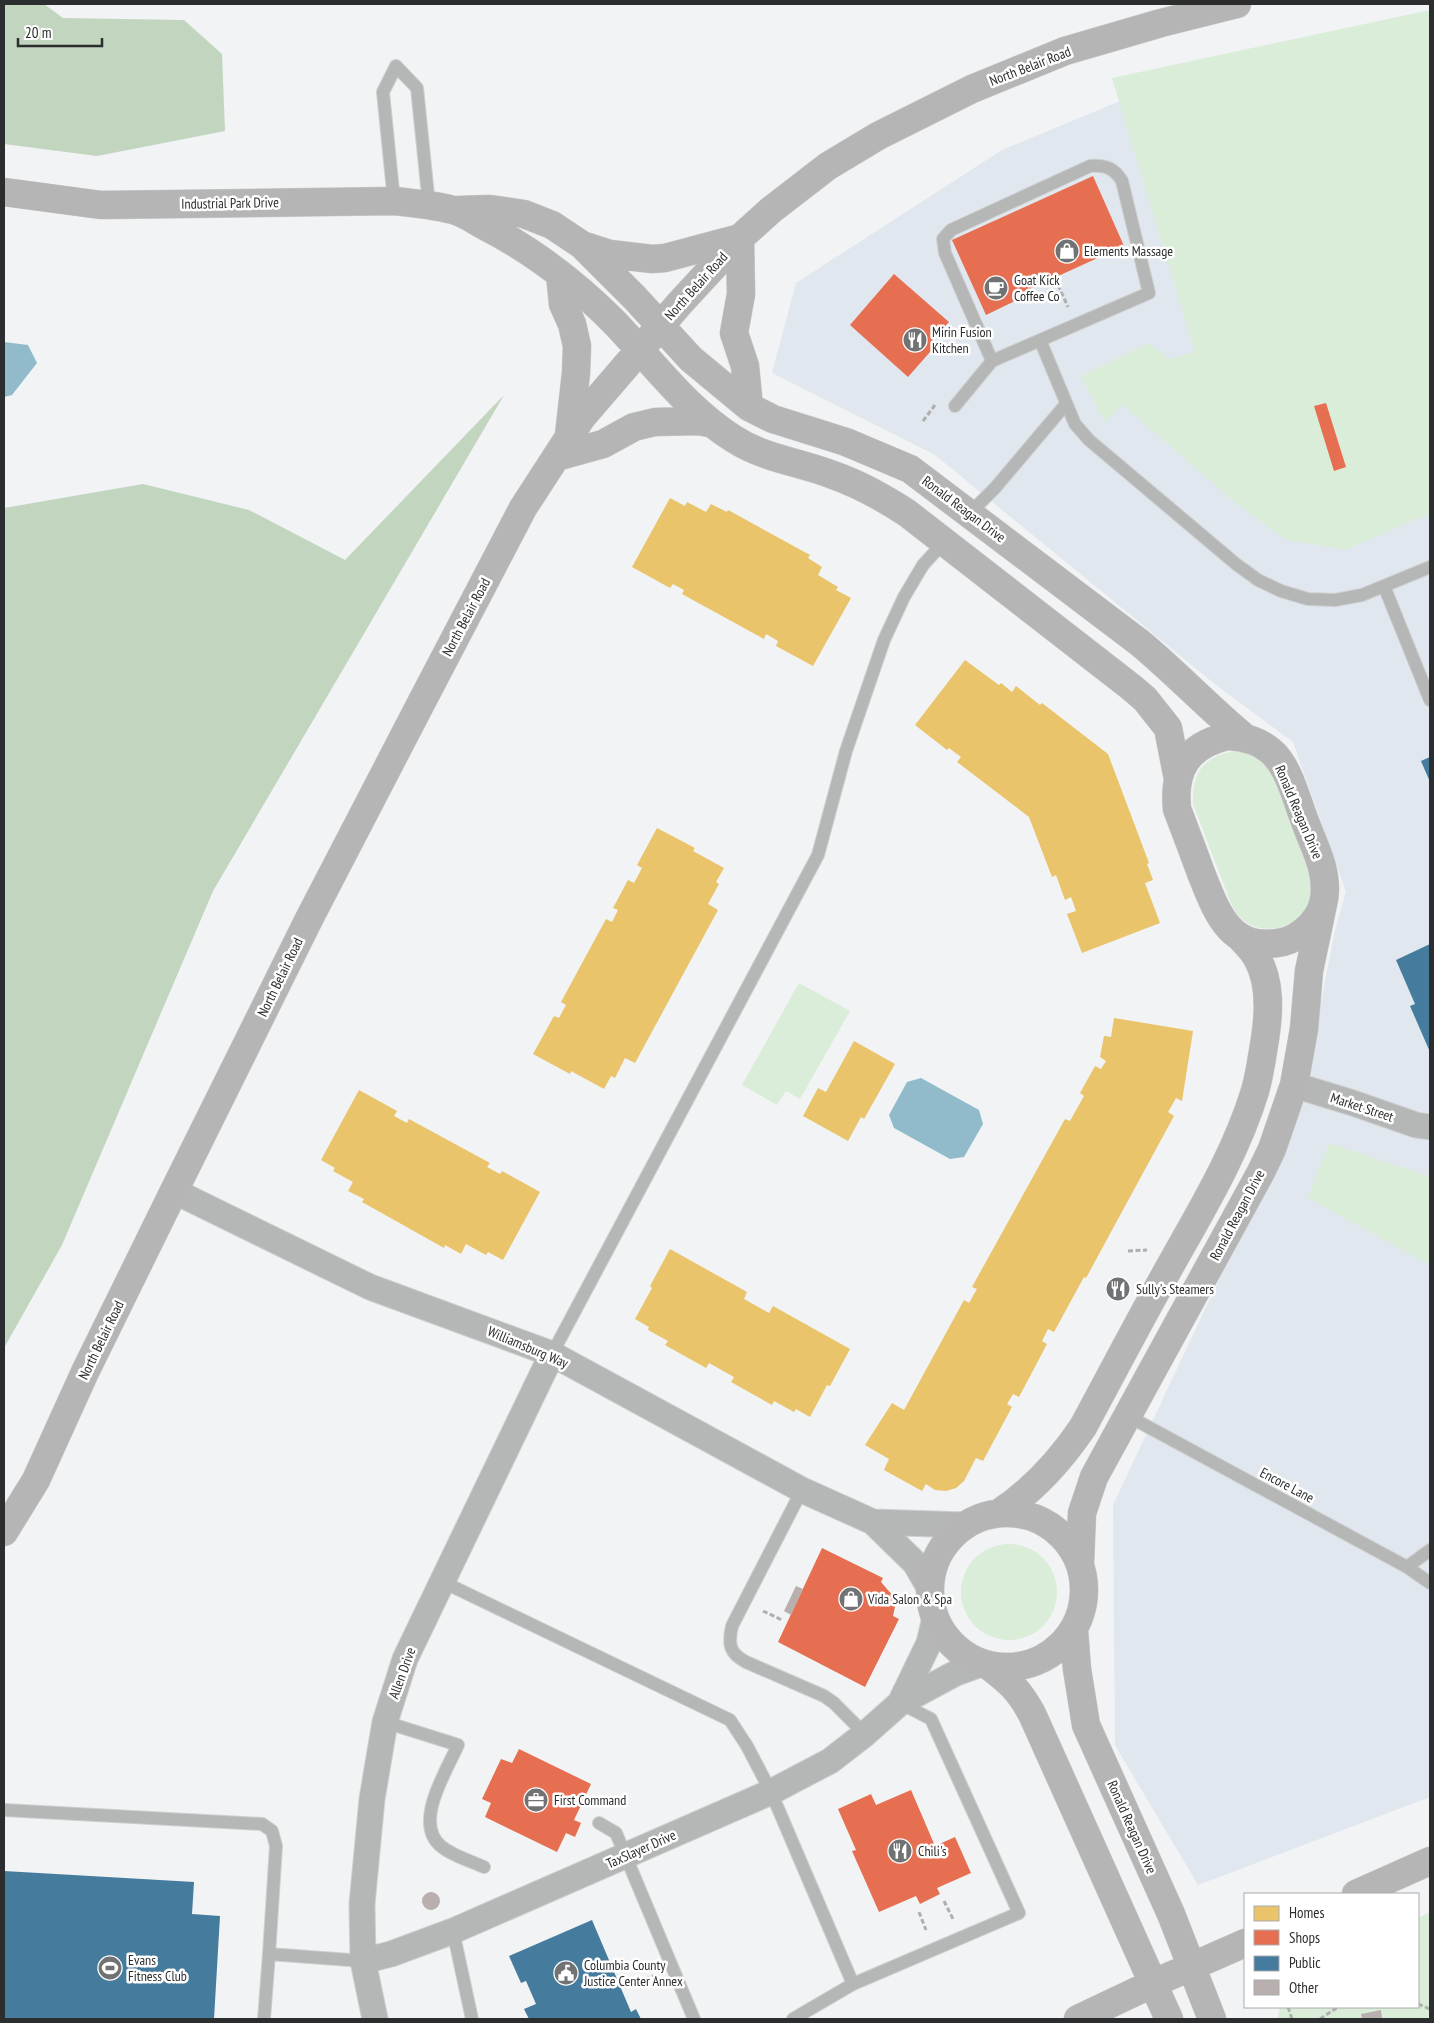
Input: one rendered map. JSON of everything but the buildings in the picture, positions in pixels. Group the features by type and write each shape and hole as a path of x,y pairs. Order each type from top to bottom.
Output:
{"street":[{"name":"North Belair Road","path":"4,1532 36,1480 85,1372 174,1191 309,919 427,691 523,508 582,418 660,326 740,238 771,210 828,166 878,136 972,89 1066,51 1161,23 1237,4"},
{"name":"Industrial Park Drive","path":"4,192 100,205 394,201 429,205 455,211 532,252 613,321 639,350"},
{"name":"Industrial Park Drive","path":"455,211 490,209 524,214 552,225 582,245 660,326"},
{"path":"582,245 610,254 652,259 665,258 740,238 740,294 734,333 745,366 749,407"},
{"path":"560,274 563,304 572,324 577,346 576,373 562,448 603,444 634,426 662,422 709,423"},
{"name":"Ronald Reagan Drive","path":"660,326 692,359 749,407 773,419 846,442 910,469 1161,660 1211,710 1244,736 1260,743 1274,755 1285,769 1322,866 1325,885 1323,904 1309,971 1304,1029 1294,1085 1272,1149 1261,1172 1087,1494 1081,1520 1080,1563 1085,1586 1083,1608 1074,1630 1058,1649 1037,1662 1013,1668 985,1665"},
{"name":"Ronald Reagan Drive","path":"639,350 709,423 736,441 763,454 832,474 887,500 944,542 1145,699 1168,728 1178,779"},
{"path":"944,542 970,513"},
{"name":"Ronald Reagan Drive","path":"1000,1513 1026,1493 1048,1472 1066,1452 1083,1427 1223,1169 1245,1119 1255,1090 1267,1028 1267,985 1257,957 1226,926 1216,910 1177,809 1175,793 1183,763 1195,750 1210,740 1227,736 1244,736"},
{"name":"Ronald Reagan Drive","path":"1240,938 1256,944 1272,944 1286,941 1302,933 1316,919 1323,904"},
{"name":"Market Street","path":"1294,1085 1370,1108 1416,1125 1430,1127"},
{"name":"Williamsburg Way","path":"174,1191 370,1287 552,1354 802,1490 874,1522 915,1563 930,1589"},
{"name":"Allen Drive","path":"375,2019 363,1961 362,1904 372,1799 385,1722 405,1659 552,1354"},
{"name":"Ronald Reagan Drive","path":"1080,1563 1070,1545 1051,1526 1039,1519 1020,1514 1000,1513 982,1517 965,1525 951,1537 940,1552 932,1570 931,1604 943,1634 953,1646 1011,1683 1023,1698 1032,1714 1169,2019"},
{"name":"Williamsburg Way","path":"874,1522 965,1525"},
{"name":"TaxSlayer Drive","path":"900,1702 929,1643 935,1618"},
{"name":"Ronald Reagan Drive","path":"1074,1630 1077,1669 1086,1725 1171,1914 1190,1967 1212,2019"},
{"name":"TaxSlayer Drive","path":"363,1961 391,1954 453,1931 771,1792 830,1761 865,1734 900,1702 956,1673 985,1665"},
{"path":"1358,1893 1430,1861"},
{"path":"1078,2019 1244,1943"}],"lane":[{"path":"394,201 383,92 396,66 417,88 429,205"},
{"path":"955,406 992,361 1149,293 1122,181 1116,172 1109,167 1090,166 951,230 943,239 945,253 992,361"},
{"path":"1040,340 1075,424 1089,440 1188,524 1258,580 1281,591 1308,599 1335,600 1362,596 1430,567"},
{"path":"970,513 995,488 1066,404"},
{"path":"552,1354 818,855 846,751 884,640 904,597 923,565 944,542"},
{"path":"1384,586 1430,700"},
{"name":"Encore Lane","path":"1128,1416 1407,1567 1430,1583"},
{"path":"802,1490 732,1626 729,1637 730,1650 746,1662 824,1696 834,1703 865,1734"},
{"path":"1407,1567 1430,1550"},
{"path":"441,1581 730,1720 747,1746 771,1792 853,1984"},
{"path":"794,2019 853,1984 1018,1913 931,1719 900,1702"},
{"path":"385,1722 458,1746 433,1801 429,1815 430,1828 442,1848 484,1867"},
{"path":"4,1810 262,1824 272,1831 276,1846 264,2019"},
{"path":"599,1823 616,1833 694,2019"},
{"path":"453,1931 472,2019"},
{"path":"269,1954 363,1961"}],"path":[{"path":"1058,285 1069,309"},
{"path":"923,421 939,399"},
{"path":"1128,1251 1150,1250"},
{"path":"758,1608 782,1620"},
{"path":"944,1901 956,1926"},
{"path":"919,1912 929,1937"},
{"path":"638,1982 661,1973"},
{"path":"1320,2019 1336,2008"}],"shaded area":[{"path":"1430,23 1430,1797 1198,1885 1115,1745 1113,1505 1300,1107 1336,926 1346,892 1293,742 1216,685 935,455 772,373 796,283 1002,150 1149,89"}],"green space":[{"path":"4,4 44,4 63,18 184,20 222,54 225,131 97,156 4,144"},
{"path":"1430,10 1430,513 1346,550 1286,540 1230,498 1122,404 1105,423 1081,376 1148,343 1169,359 1195,352 1112,78"},
{"path":"504,395 213,891 62,1245 4,1348 4,508 143,484 249,510 345,560"},
{"path":"1235,751 1253,755 1269,765 1311,873 1311,896 1304,913 1289,924 1279,928 1259,928 1250,925 1241,918 1232,906 1193,804 1193,793 1197,775 1202,768 1215,757"},
{"path":"799,983 850,1011 800,1099 786,1091 777,1105 742,1085"},
{"path":"1329,1143 1430,1177 1430,1265 1308,1198"},
{"path":"1009,1544 1027,1548 1043,1558 1053,1574 1057,1592 1053,1610 1043,1626 1027,1636 1009,1640 991,1636 975,1626 965,1610 961,1592 965,1574 975,1558 991,1548"},
{"path":"1430,1912 1430,2019 1277,2019 1280,2008 1419,2008 1419,1918"}],"water":[{"path":"4,342 28,345 37,363 12,395 4,397"},
{"path":"921,1078 979,1110 983,1124 964,1157 950,1159 894,1128 889,1115 907,1082"}],"place":[{"name":"Elements Massage","path":"1067,251"},
{"name":"Goat Kick Coffee Co","path":"996,288"},
{"name":"Mirin Fusion Kitchen","path":"915,340"},
{"name":"Sully's Steamers","path":"1118,1289"},
{"name":"Vida Salon & Spa","path":"851,1599"},
{"name":"First Command","path":"536,1800"},
{"name":"Chili's","path":"900,1851"},
{"name":"Evans Fitness Club","path":"110,1968"},
{"name":"Columbia County Justice Center Annex","path":"566,1973"}]}
